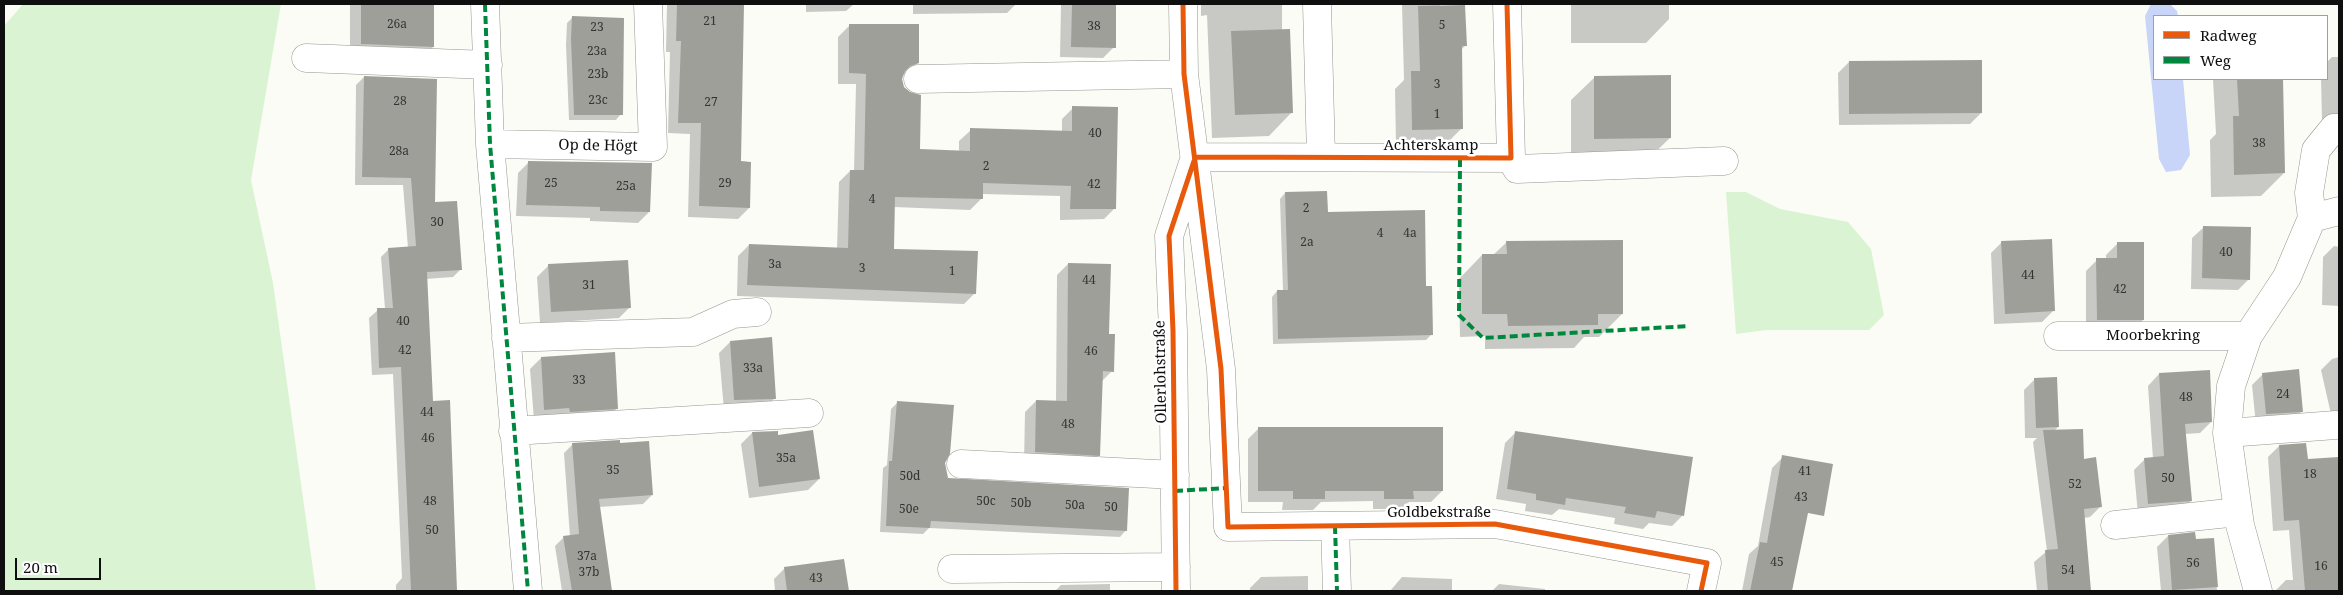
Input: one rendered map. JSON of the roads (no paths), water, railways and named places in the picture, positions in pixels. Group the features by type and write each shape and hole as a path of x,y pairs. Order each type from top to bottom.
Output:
{"street":[{"path":"485,4 490,144 528,591"},
{"name":"Op de Högt","path":"490,144 653,147 648,4"},
{"name":"Ollerlohstraße","path":"1183,4 1184,74 1221,369 1228,527"},
{"path":"1317,4 1321,157"},
{"path":"1507,4 1511,158 1517,169 1724,161"},
{"path":"306,58 488,65"},
{"path":"918,79 1184,74"},
{"path":"2258,591 2238,512 2227,433 2231,386 2248,336 2286,277 2312,218 2309,192 2316,150 2334,128 2339,128"},
{"name":"Ollerlohstraße","path":"1176,579 1173,331 1169,236 1195,157"},
{"name":"Achterskamp","path":"1195,157 1511,158"},
{"path":"2312,218 2339,211"},
{"path":"506,338 693,332 733,314 757,312"},
{"name":"Moorbekring","path":"2058,336 2248,336"},
{"path":"513,431 809,412"},
{"path":"2227,433 2336,425"},
{"path":"961,464 1175,475"},
{"path":"2115,525 2238,512"},
{"name":"Goldbekstraße","path":"1228,527 1495,524 1707,563 1701,591"},
{"path":"1334,526 1337,591"},
{"path":"952,569 1176,579"}],"water":[{"path":"2151,4 2170,4 2177,11 2178,15 2153,15 2153,80 2183,80 2190,155 2181,170 2166,172 2159,159 2145,16"}]}
